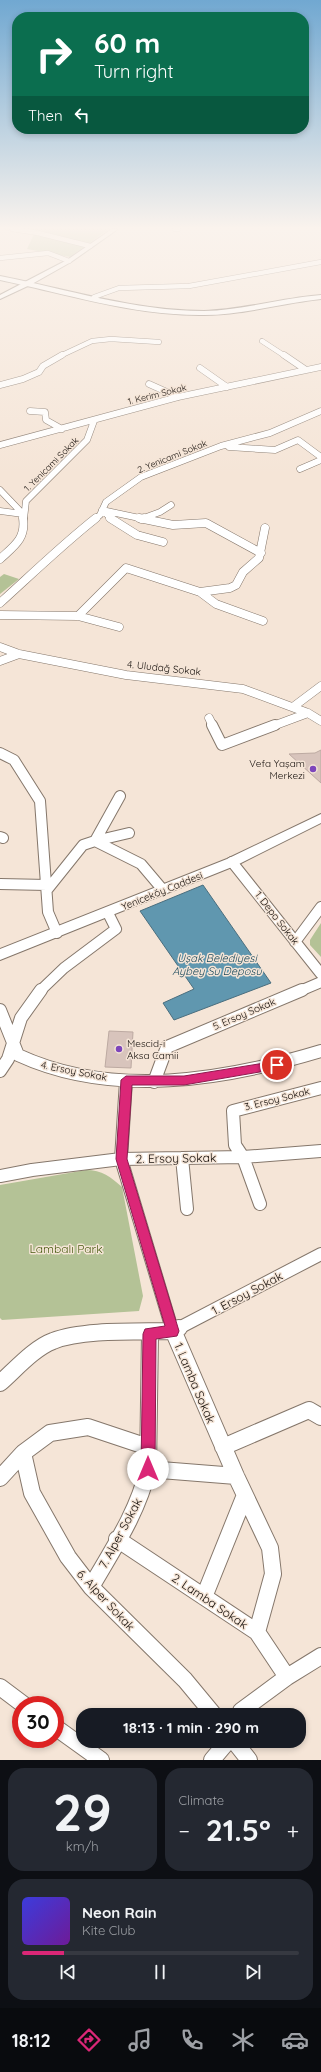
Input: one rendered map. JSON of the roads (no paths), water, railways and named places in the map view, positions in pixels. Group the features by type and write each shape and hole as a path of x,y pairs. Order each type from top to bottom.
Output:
{"main road":[{"path":"133,311 164,316 221,316 251,311"},
{"path":"158,311 204,313 234,311"}],"street":[{"path":"0,385 23,379 39,372 44,366 59,357 92,341 111,339 159,342"},
{"path":"262,341 306,370"},
{"name":"1. Kerim Sokak","path":"0,445 94,421 178,397 321,366"},
{"path":"200,368 227,387"},
{"path":"149,384 178,397"},
{"path":"30,411 45,412 46,420 62,429"},
{"name":"2. Yenicami Sokak","path":"0,604 52,557 62,545 100,515 106,502 141,477 221,446 270,433 321,411"},
{"name":"1. Yenicami Sokak","path":"1,557 17,544 25,530 23,514 26,501 87,440 94,421"},
{"path":"221,446 273,453 298,440 321,457"},
{"path":"300,469 321,460"},
{"path":"0,490 23,514"},
{"path":"141,518 160,512 172,505"},
{"path":"102,510 173,525 206,523 261,553"},
{"path":"102,510 116,524 131,534 163,542"},
{"path":"0,511 23,514"},
{"path":"200,592 236,585 243,572 260,558 265,528"},
{"path":"78,616 126,568 200,592 216,604 263,621"},
{"path":"0,615 78,616 119,627"},
{"name":"4. Uludağ Sokak","path":"0,647 19,654 126,676 243,689 308,712 321,721"},
{"path":"0,661 19,654"},
{"path":"293,707 321,686"},
{"path":"209,718 222,746 308,712"},
{"path":"0,754 14,760 40,801 48,912 57,933"},
{"path":"95,841 120,796"},
{"name":"Yeniceköy Caddesi","path":"0,955 108,913 232,862 321,818"},
{"path":"47,887 82,845 129,833"},
{"path":"95,841 141,864 163,890"},
{"name":"1. Depo Sokak","path":"232,862 321,974"},
{"path":"0,884 47,887"},
{"path":"295,942 321,907"},
{"path":"0,1071 13,1045 20,1019 38,994 52,978 84,951 116,929 108,913"},
{"name":"5. Ersoy Sokak","path":"154,1082 167,1047 321,982"},
{"name":"4. Ersoy Sokak","path":"0,1010 18,1055 37,1064 73,1073 126,1080 154,1082 184,1081 277,1065 321,1051"},
{"name":"1. Lamba Sokak","path":"126,1080 121,1159 173,1331 223,1447 270,1548 273,1574 257,1632"},
{"name":"3. Ersoy Sokak","path":"243,1157 235,1145 233,1111 321,1088"},
{"name":"2. Ersoy Sokak","path":"0,1176 32,1170 121,1159 243,1157 321,1151"},
{"path":"243,1157 260,1204"},
{"path":"182,1158 188,1209"},
{"name":"1. Ersoy Sokak","path":"173,1331 321,1254"},
{"path":"0,1383 26,1359 52,1341 75,1335 150,1334 173,1331"},
{"name":"7. Alper Sokak","path":"91,1587 138,1502 146,1481 148,1469 150,1334"},
{"path":"223,1447 309,1410 321,1417"},
{"path":"0,1478 23,1453 50,1433 88,1427 148,1447"},
{"name":"6. Alper Sokak","path":"23,1453 32,1493 68,1557 91,1587 185,1680 208,1708"},
{"path":"148,1469 236,1476"},
{"path":"204,1597 245,1495"},
{"name":"2. Lamba Sokak","path":"117,1539 257,1632 287,1677"},
{"path":"245,1708 287,1677 321,1656"},
{"path":"0,1688 12,1696"},
{"path":"64,1733 101,1760"},
{"path":"212,1760 222,1748"},
{"path":"240,1748 249,1760"}],"water":[{"name":"Uşak Belediyesi Aybey Su Deposu","path":"203,885 271,983 174,1020 163,1003 194,989 140,911"}],"place":[{"name":"Vefa Yaşam Merkezi","path":"313,769"},
{"name":"Mescid-i Aksa Camii","path":"119,1049"}],"park label":[{"name":"Lambalı Park","path":"66,1248"}]}
